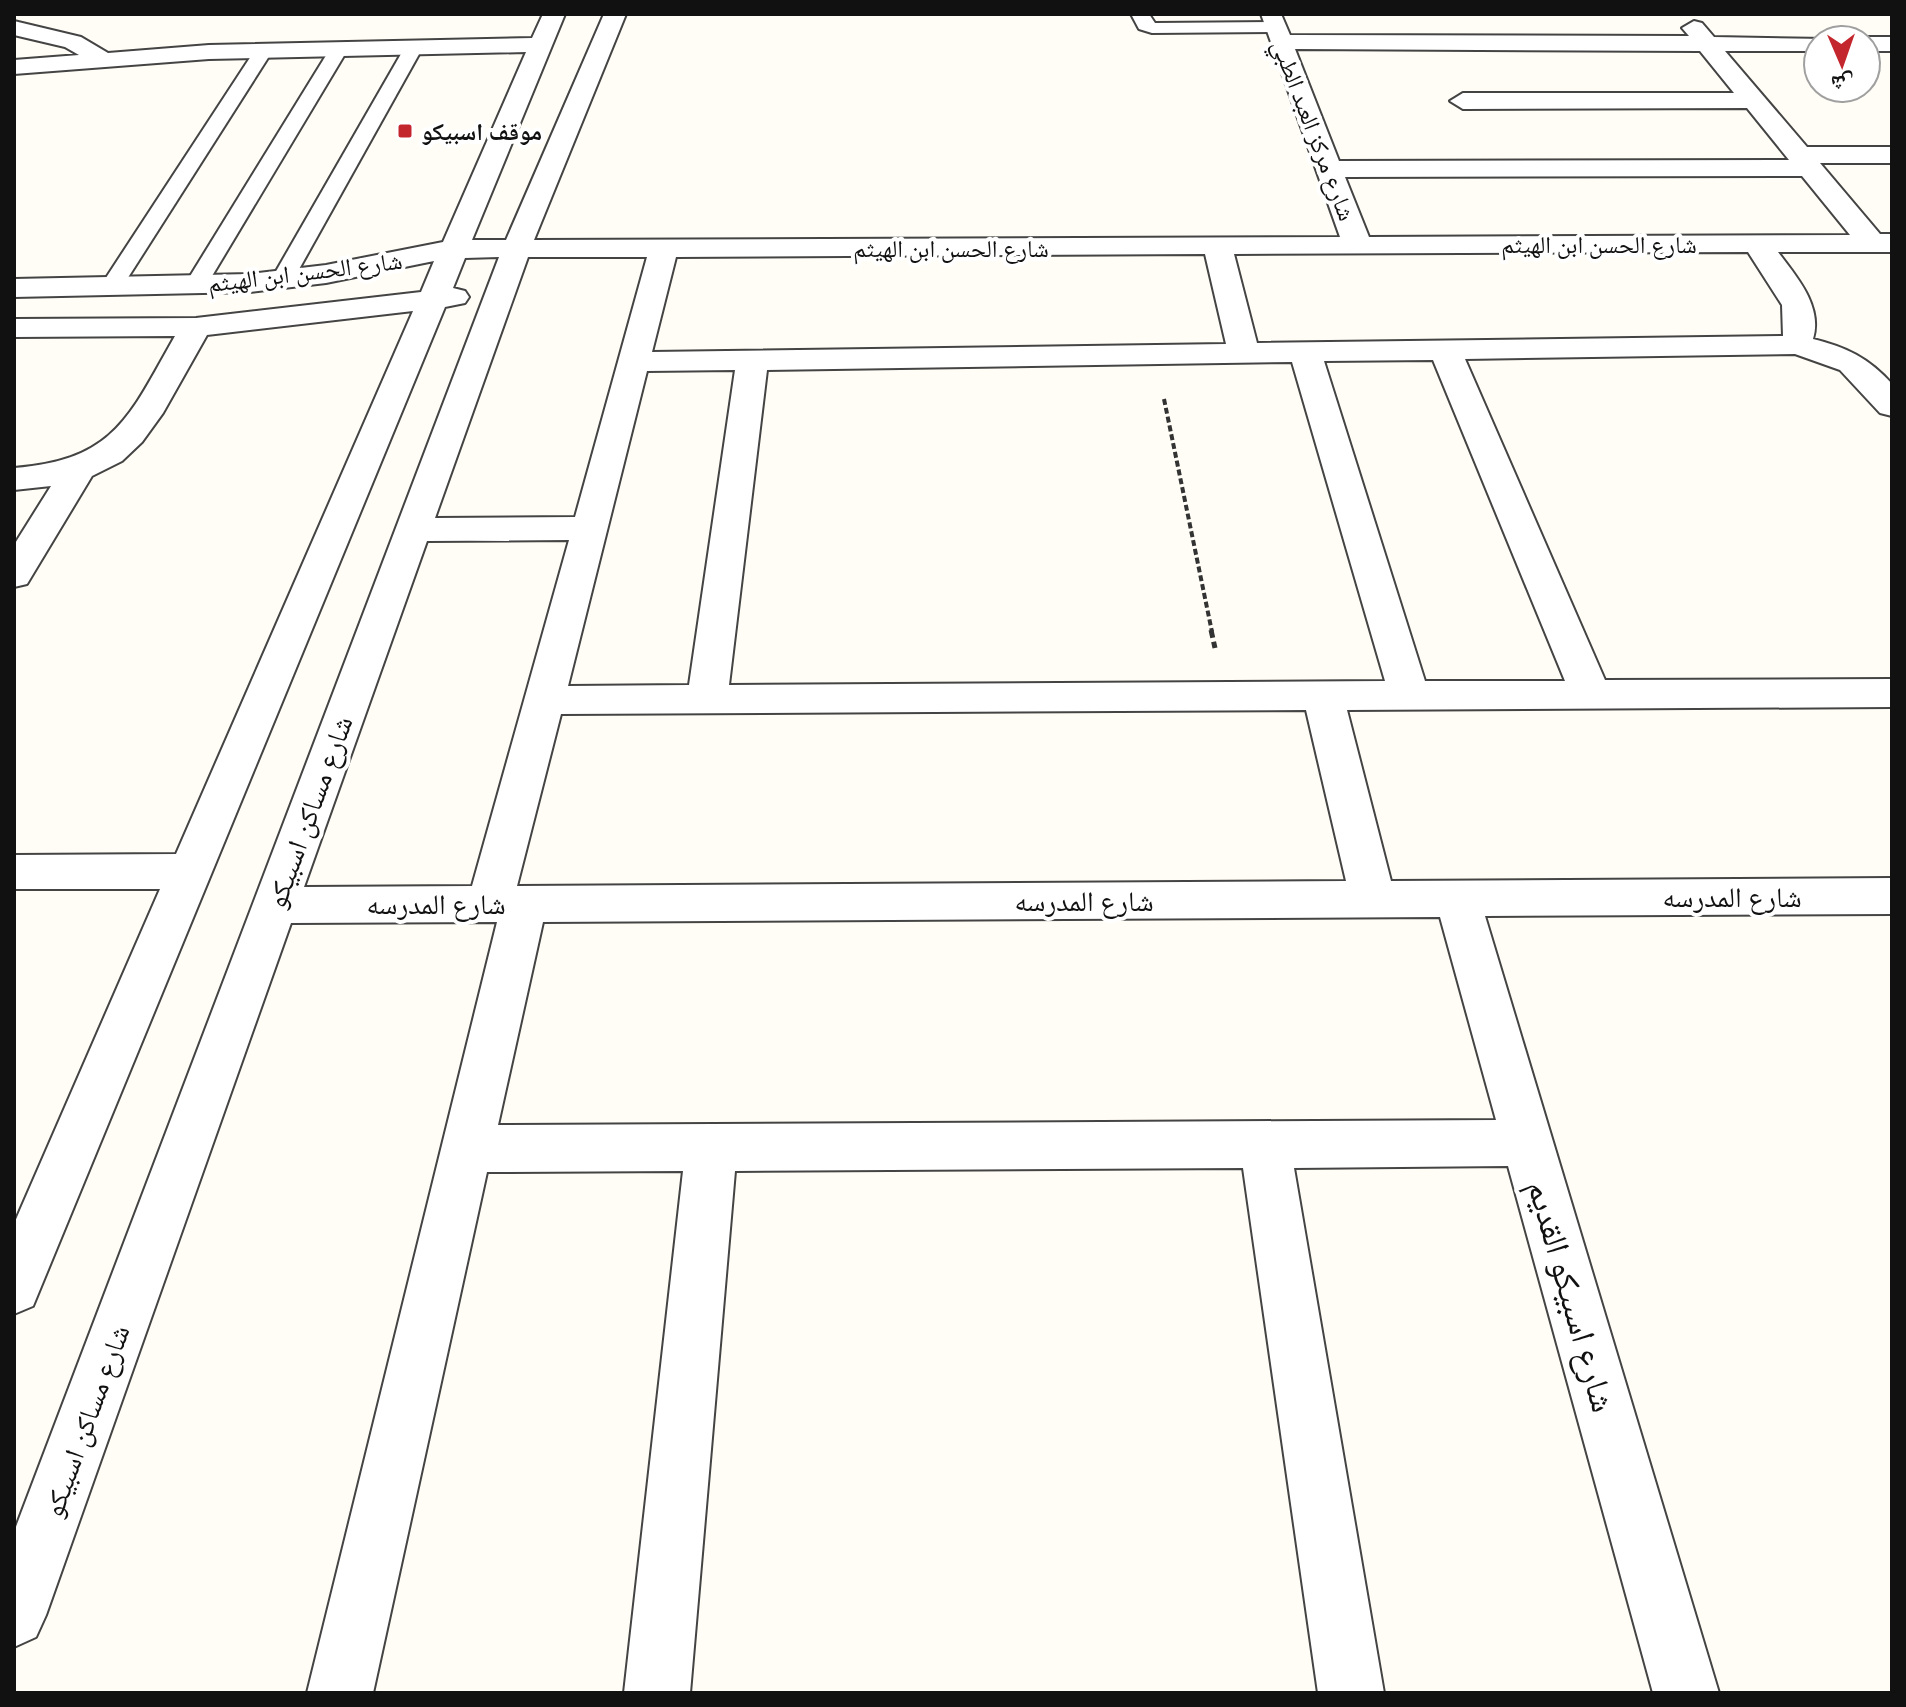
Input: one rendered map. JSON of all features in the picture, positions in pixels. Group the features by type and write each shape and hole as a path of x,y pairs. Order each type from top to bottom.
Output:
{"street":[{"name":"شارع مساكن اسبيكو","path":"14,1615 516,250 615,14"},
{"path":"1683,14 1805,162 1882,243"},
{"path":"14,28 73,42 107,60"},
{"path":"1275,28 1432,43 1802,44"},
{"name":"شارع مركز العبد الطبي","path":"1275,28 1358,246"},
{"path":"14,67 264,50 414,47 547,29"},
{"path":"14,1287 547,29"},
{"path":"1432,43 1499,169"},
{"path":"1463,101 1754,100"},
{"path":"1329,169 1499,169 1805,162 1892,155"},
{"name":"شارع الحسن ابن الهيثم","path":"14,288 195,286 282,280 369,267 452,249 1882,243"},
{"path":"1757,244 1802,316 1803,331 1795,345"},
{"path":"1217,246 1244,353"},
{"path":"340,1693 467,1149 544,700 664,249"},
{"name":"شارع الحسن ابن الهيثم","path":"14,328 196,327 431,301 502,289"},
{"path":"14,479 78,470 111,454 133,435 196,327"},
{"path":"633,362 1795,345 1826,350 1853,361 1870,376 1892,406"},
{"path":"1445,350 1591,694"},
{"path":"1305,352 1409,695"},
{"path":"707,699 752,360"},
{"path":"14,575 78,470"},
{"path":"413,530 589,528"},
{"path":"544,700 1892,693"},
{"path":"1323,696 1373,899"},
{"path":"14,872 190,871"},
{"name":"شارع المدرسه","path":"275,905 1892,896"},
{"name":"شارع اسبيكو القديم","path":"1457,898 1686,1693"},
{"path":"467,1149 1528,1143"},
{"path":"1265,1145 1351,1693"},
{"path":"657,1693 711,1148"}],"lane":[{"path":"1140,14 1145,25 1152,28 1275,28"},
{"path":"282,280 414,47"},
{"path":"195,286 339,49"},
{"path":"111,287 264,50"}],"path":[{"path":"1155,355 1225,696"}],"place":[{"name":"موقف اسبيكو","path":"405,131"}]}
